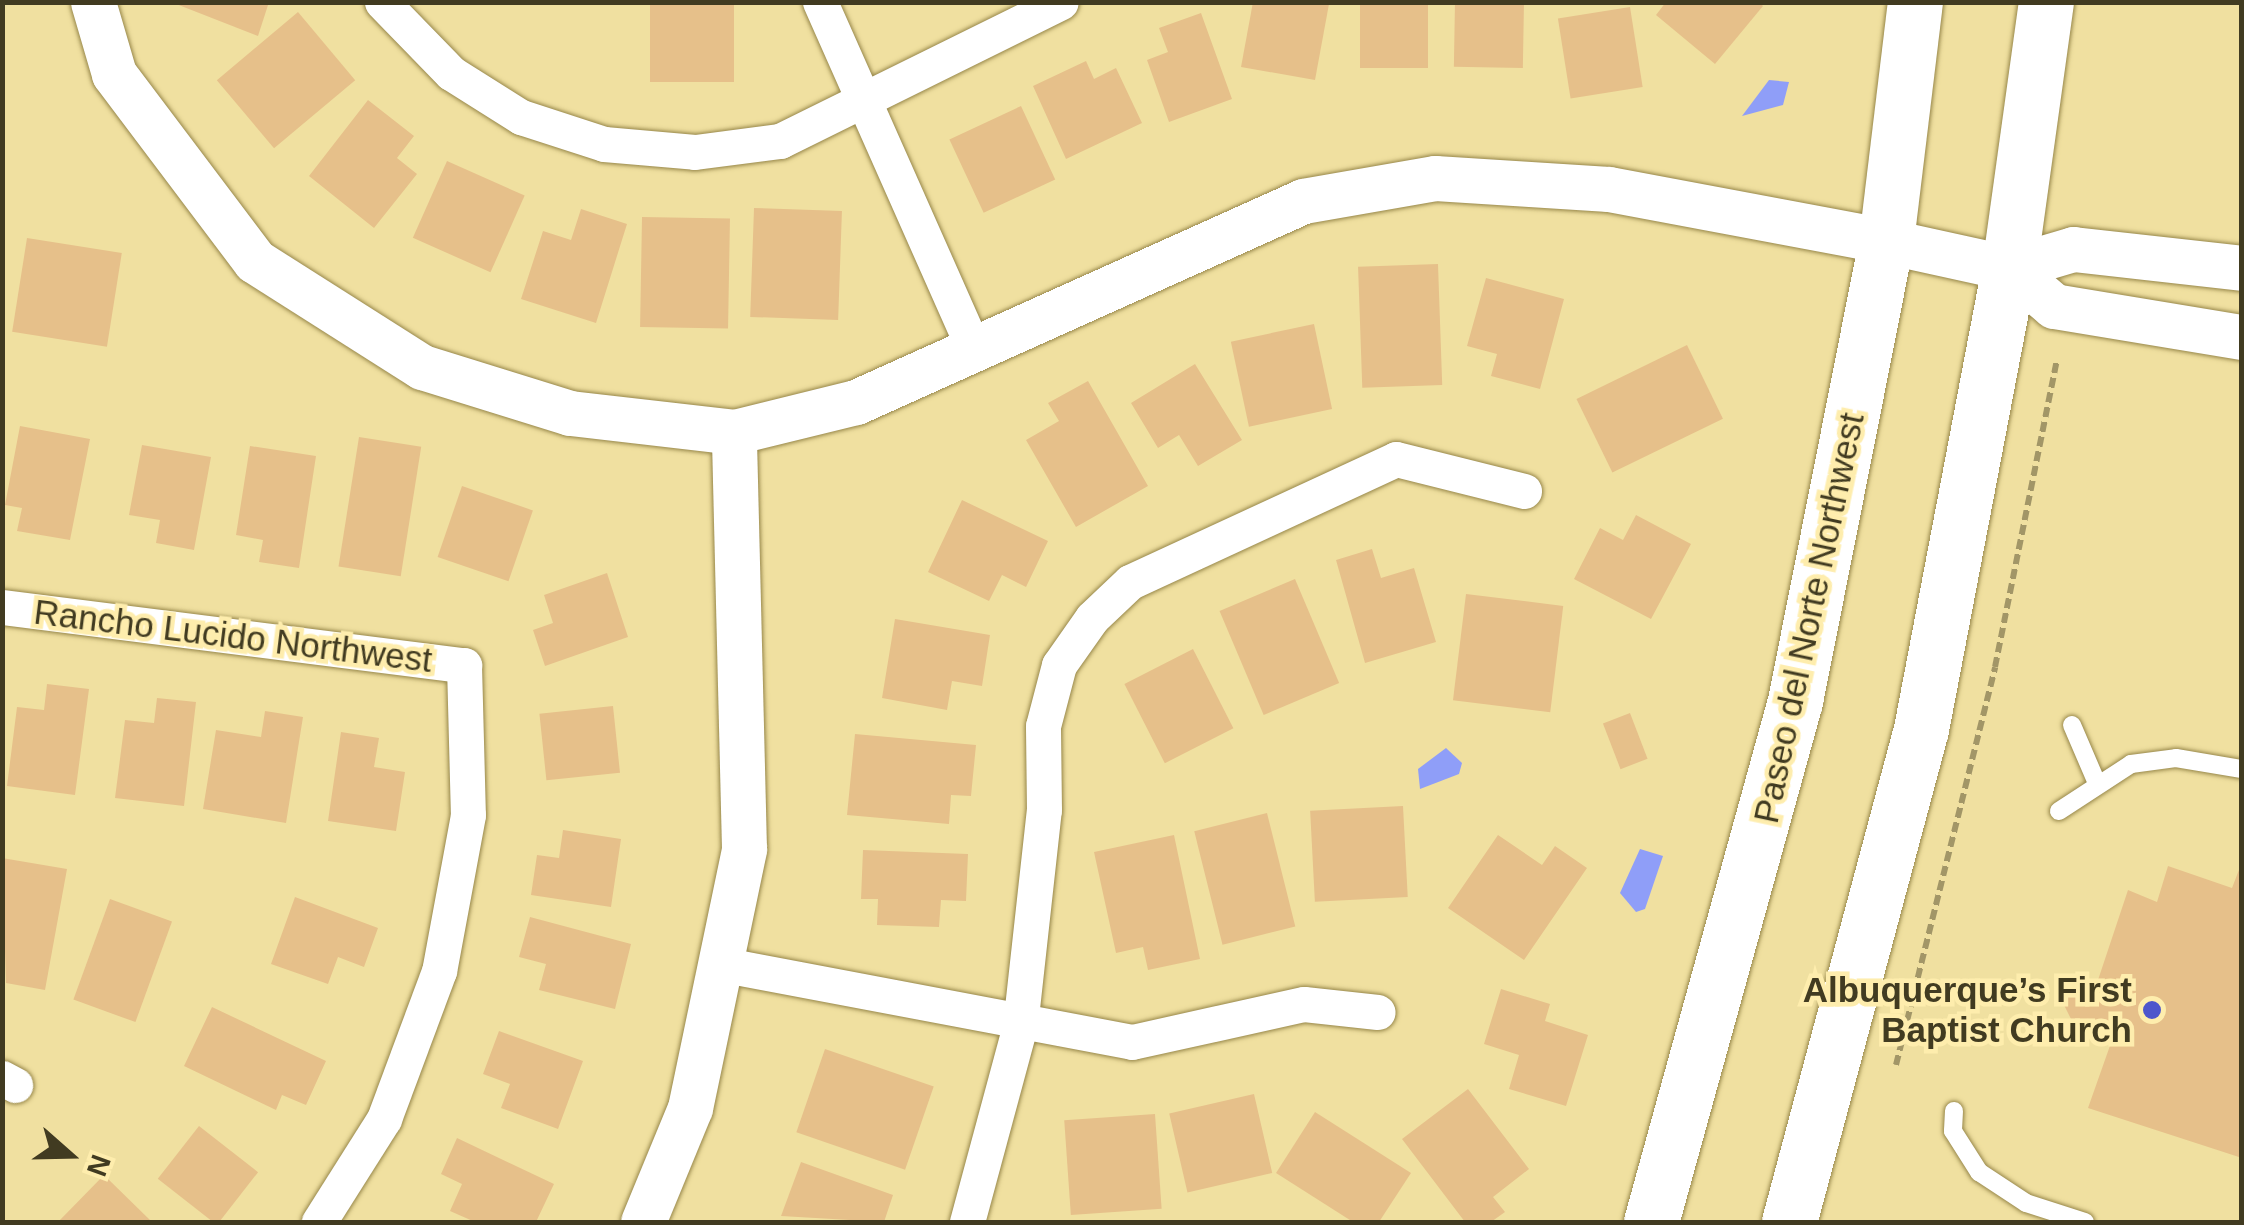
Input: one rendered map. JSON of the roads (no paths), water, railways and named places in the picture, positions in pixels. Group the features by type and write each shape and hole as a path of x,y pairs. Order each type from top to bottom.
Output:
{"main road":[{"name":"Paseo del Norte Northwest","path":"1651,1222 1795,701 1886,241 1915,2"},
{"path":"1789,1222 1921,730 2009,268 2046,2"}],"street":[{"path":"92,2 114,74 254,261 422,367 570,414 734,432 856,402 1304,201 1435,178 1609,189 1886,241 2009,268 2054,306 2242,337"},
{"path":"382,2 450,73 521,117 604,144 695,152 780,141 859,95 1061,2"},
{"path":"820,2 975,351"},
{"path":"2009,268 2073,249 2242,268"},
{"path":"643,1222 690,1108 725,965 744,849 734,432"},
{"path":"967,1222 1020,1026 1044,810 1043,726 1060,665 1092,618 1130,582 1396,460 1524,491"},
{"name":"Rancho Lucido Northwest","path":"2,607 464,665 468,814 439,971 384,1119 319,1222"},
{"path":"725,965 1020,1026 1132,1042 1304,1004 1378,1012"}],"lane":[{"path":"2072,725 2096,781"},
{"path":"2060,812 2096,781 2126,765 2176,758 2242,769"},
{"path":"1954,1111 1953,1131 1979,1172 2026,1203 2085,1222"}],"water":[{"path":"1769,80 1789,82 1783,105 1742,116"},
{"path":"1446,748 1462,763 1459,774 1420,789 1418,769"},
{"path":"1640,849 1663,856 1645,909 1636,912 1620,893"}],"place":[{"name":"Albuquerque’s First Baptist Church","path":"2152,1010"}]}
